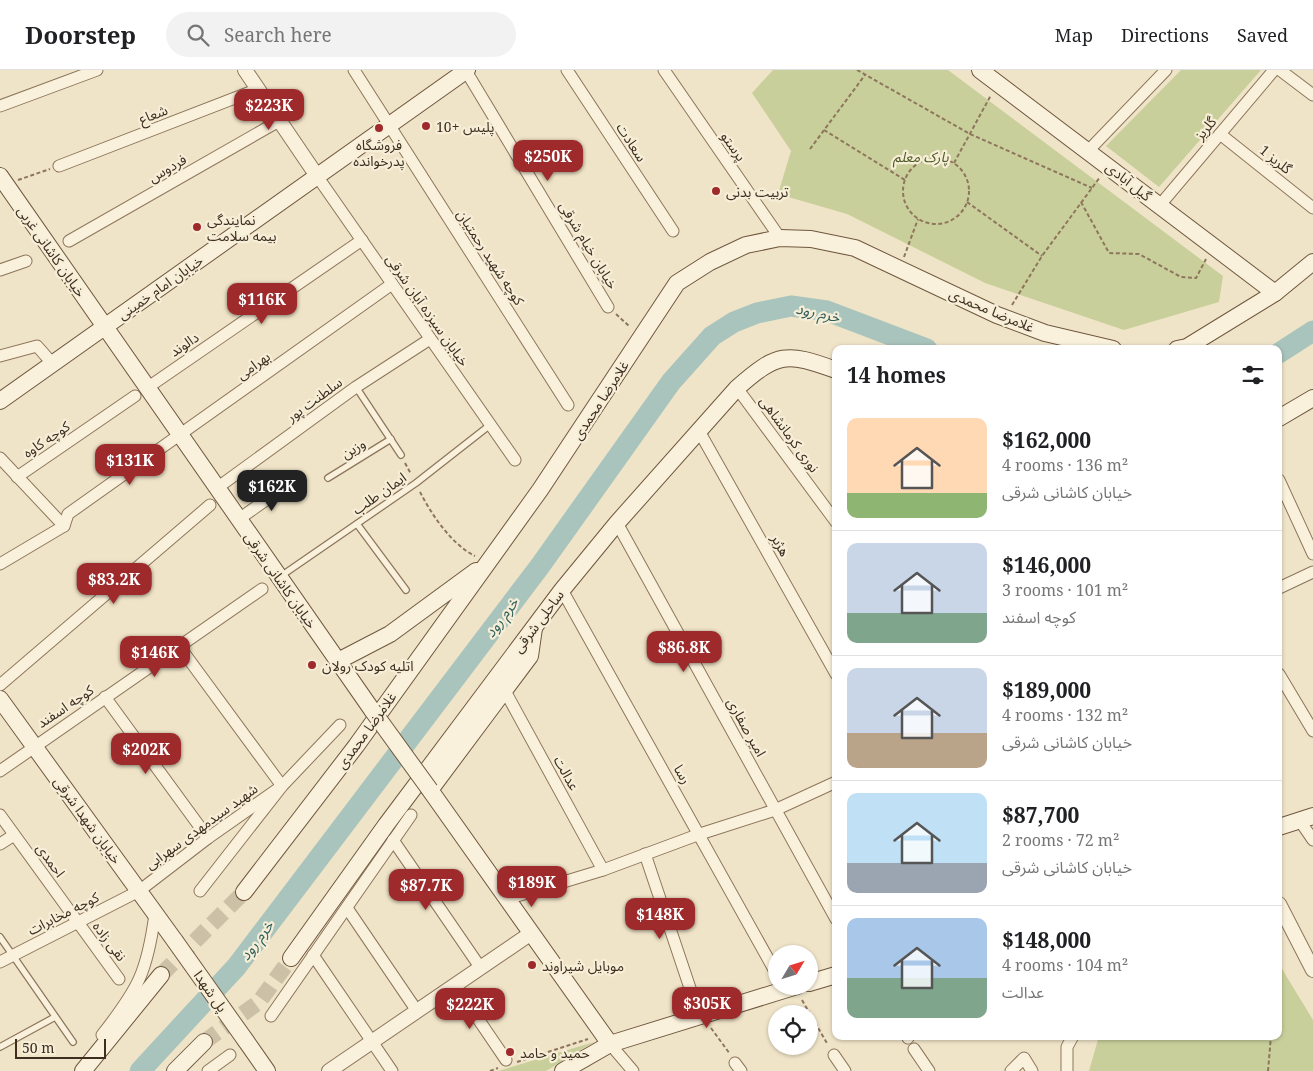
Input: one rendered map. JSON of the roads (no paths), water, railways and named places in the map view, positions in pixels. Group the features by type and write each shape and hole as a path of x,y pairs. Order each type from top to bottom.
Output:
{"main road":[{"name":"خیابان امام خمینی","path":"0,401 466,70"},
{"name":"گیل آبادی","path":"980,70 1089,150 1275,293"},
{"name":"خیابان کاشانی غربی","path":"3,180 105,326"},
{"name":"غلامرضا محمدی","path":"244,892 356,746 540,490 677,283 710,262 746,245 780,238 810,239 855,248 1004,318 1045,333 1096,345"},
{"path":"1190,345 1275,293 1313,262"},
{"name":"خیابان کاشانی شرقی","path":"105,326 141,392 181,435 372,710 430,790"},
{"name":"ساحلی شرقی","path":"291,958 562,590 617,522 738,388 758,370 775,360 793,357 832,369"},
{"path":"1282,416 1313,398"},
{"path":"338,661 390,634 488,562"},
{"path":"534,626 530,656 430,790 606,1039"},
{"name":"خیابان شهدا شرقی","path":"0,699 175,941"},
{"path":"1282,826 1307,819"},
{"name":"پل شهدا","path":"175,941 267,1071"},
{"path":"83,1071 161,975"},
{"path":"818,980 832,976"},
{"path":"563,1071 606,1039 702,1014 768,994"},
{"path":"175,1071 204,1042"}],"street":[{"path":"0,106 97,70"},
{"path":"245,70 318,176"},
{"name":"کوچه شهید رحمتیان","path":"354,70 568,405"},
{"name":"خیابان خیام شرقی","path":"466,70 608,307"},
{"name":"سعادت","path":"567,70 673,231"},
{"name":"پرستو","path":"664,70 780,238"},
{"path":"1089,150 1166,70"},
{"name":"گلریز","path":"1160,205 1274,70"},
{"path":"1280,70 1313,95"},
{"name":"شعاع","path":"59,166 258,89"},
{"name":"فردوس","path":"70,241 279,121"},
{"name":"گلریز 1","path":"1220,134 1313,208"},
{"name":"خیابان سیزده آبان شرقی","path":"318,176 515,460"},
{"name":"دالوند","path":"141,392 362,240"},
{"path":"0,270 26,261"},
{"name":"بهرامی","path":"64,526 68,514 392,284"},
{"name":"سلطنت پور","path":"217,488 356,387 430,339"},
{"path":"0,356 37,346 52,363"},
{"name":"نوری کرمانشاهی","path":"738,388 832,517"},
{"name":"کوچه کاوه","path":"64,526 17,477 141,392"},
{"name":"هژبر","path":"699,431 832,667"},
{"path":"0,458 17,477"},
{"path":"239,519 290,482"},
{"path":"1283,502 1313,554"},
{"path":"0,685 210,505"},
{"name":"امیر صفاری","path":"617,522 832,913"},
{"path":"0,564 64,526"},
{"path":"1282,587 1313,572"},
{"name":"کوچه اسفند","path":"0,771 262,589"},
{"name":"رسا","path":"562,590 768,958"},
{"path":"179,646 282,786"},
{"path":"1282,679 1313,732"},
{"name":"عدالت","path":"505,691 603,870"},
{"path":"105,697 208,838"},
{"path":"200,890 282,786 340,725"},
{"path":"507,900 603,870 700,834 775,810 832,784"},
{"name":"شهید سیدمهدی سهرابی","path":"139,891 208,838 282,786"},
{"name":"احمدی","path":"0,815 77,922"},
{"path":"270,1016 411,816"},
{"path":"1307,819 1313,840"},
{"path":"0,844 14,835"},
{"path":"393,840 480,968"},
{"path":"645,854 692,994 702,1014"},
{"name":"کوچه مخابرات","path":"0,962 139,891"},
{"path":"346,908 417,1011"},
{"path":"1282,910 1313,970"},
{"path":"75,1071 132,997 143,976 151,947 155,914"},
{"name":"نقی زاده","path":"77,922 119,979"},
{"path":"329,1071 530,934"},
{"path":"313,955 392,1071"},
{"path":"455,985 504,1064"},
{"path":"606,1039 633,1071"},
{"path":"1067,1071 1067,1047 1071,1040"},
{"path":"910,1041 928,1071"},
{"path":"208,1071 230,1055"},
{"path":"834,1055 845,1071"},
{"path":"1011,1071 1024,1058 1032,1071"}],"lane":[{"path":"356,387 401,455"},
{"name":"ایمان طلب","path":"279,577 416,483 490,425"},
{"name":"وزین","path":"328,478 392,439"},
{"path":"358,524 406,590"},
{"path":"0,937 72,1042"},
{"path":"0,1047 55,1016"}],"waterway":[{"name":"خرم رود","path":"140,1071 237,966 540,566 671,382 712,336 734,322 757,313 791,306 827,311 916,345"},
{"name":"خرم رود","path":"1282,351 1313,331"}],"tunnel":[{"path":"161,975 244,892"},
{"path":"204,1042 259,1002 291,958"}],"place":[{"name":"پلیس +10","path":"426,126"},
{"name":"فروشگاه پدرخوانده","path":"379,128"},
{"name":"تربیت بدنی","path":"716,191"},
{"name":"نمایندگی بیمه سلامت","path":"197,227"},
{"name":"اتلیه کودک رولان","path":"312,665"},
{"name":"موبایل شیراوند","path":"532,965"},
{"name":"حمید و حامد","path":"510,1052"}],"park label":[{"name":"پارک معلم","path":"921,156"}]}
